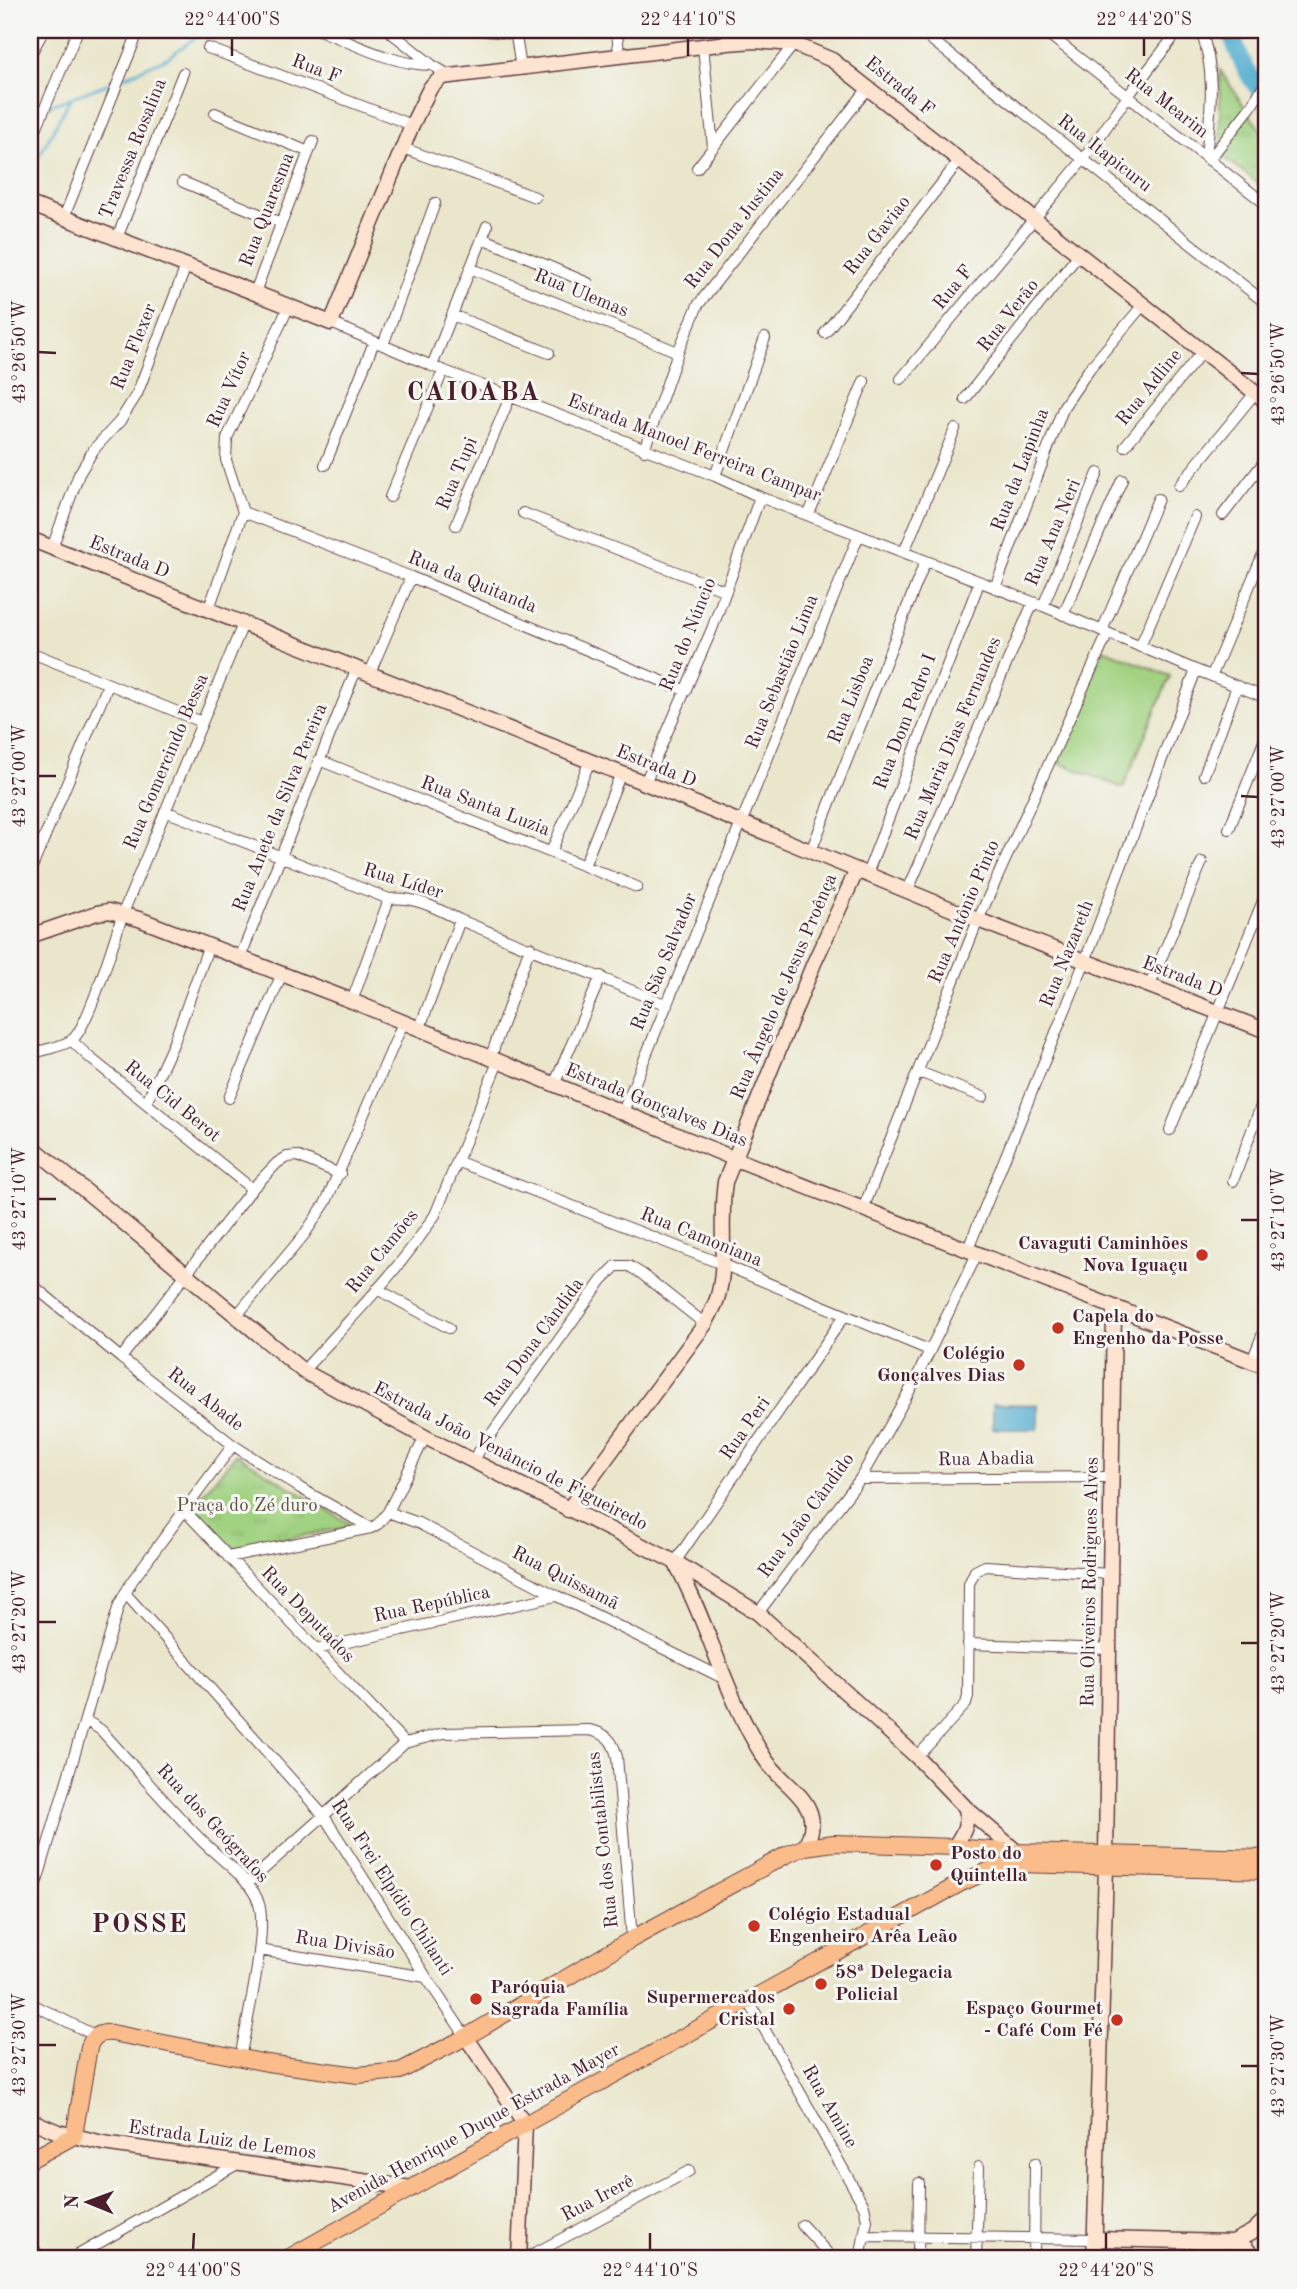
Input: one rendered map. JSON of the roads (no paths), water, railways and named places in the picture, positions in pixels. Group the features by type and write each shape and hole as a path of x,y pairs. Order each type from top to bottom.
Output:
{"main road":[{"path":"30,2160 74,2136 87,2055 90,2043 96,2036 112,2033 240,2059 348,2074 373,2075 400,2071 632,1940 805,1847 834,1843 958,1847 1018,1858 1267,1871"},
{"path":"958,1847 970,1857 972,1864 968,1880"},
{"name":"Avenida Henrique Duque Estrada Mayer","path":"286,2259 748,2000 968,1880 1018,1858"},
{"path":"1106,1861 1267,1858"}],"street":[{"path":"30,55 44,30"},
{"path":"30,143 78,30"},
{"path":"64,217 139,30"},
{"path":"319,30 398,61 432,65"},
{"path":"388,30 449,75"},
{"path":"479,30 515,32 521,68"},
{"path":"617,30 619,55"},
{"name":"Rua Itapicuru","path":"919,30 1267,304"},
{"name":"Rua Mearim","path":"1043,30 1267,205"},
{"name":"Rua F","path":"901,379 1083,160 1179,30"},
{"path":"1200,30 1206,47 1210,92 1207,158"},
{"name":"Estrada F","path":"449,75 703,46 728,36 794,44 832,60 869,87 1267,402"},
{"path":"697,168 794,44"},
{"path":"703,46 713,147"},
{"name":"Rua F","path":"208,48 412,125"},
{"name":"Travessa Rosalina","path":"117,238 183,73"},
{"path":"331,323 412,125 430,88 436,81 449,75"},
{"path":"1207,158 1265,84"},
{"name":"Rua Dona Justina","path":"644,450 678,352 698,305 869,87"},
{"name":"Rua Quaresma","path":"215,113 311,147 255,292"},
{"path":"404,148 535,197"},
{"name":"Rua Gaviao","path":"824,333 959,160"},
{"path":"183,183 281,223"},
{"name":"Estrada Manoel Ferreira Campar","path":"30,204 255,292 443,371 715,476 760,497 1038,604 1267,698"},
{"path":"325,465 379,344 435,204"},
{"path":"432,366 486,226"},
{"path":"482,238 588,283"},
{"name":"Rua Verão","path":"965,399 1079,254"},
{"name":"Rua Flexer","path":"52,548 79,474 94,449 120,421 137,394 186,266"},
{"name":"Rua Ulemas","path":"470,268 678,352"},
{"name":"Rua da Lapinha","path":"995,588 1063,405 1143,304"},
{"name":"Rua Vítor","path":"243,512 226,460 227,438 289,306"},
{"path":"452,315 549,353"},
{"path":"715,476 765,338"},
{"name":"Rua Adline","path":"1125,446 1202,352"},
{"path":"390,497 443,371"},
{"path":"809,514 864,381"},
{"path":"1179,486 1255,393"},
{"name":"Rua Tupi","path":"456,525 509,397"},
{"path":"904,552 955,429"},
{"path":"1223,515 1267,458"},
{"name":"Rua Ana Neri","path":"1038,604 1098,473"},
{"path":"1063,615 1122,480"},
{"name":"Rua do Núncio","path":"645,783 686,691 760,497"},
{"name":"Rua Antônio Pinto","path":"863,1209 978,920 1105,632 1158,499"},
{"path":"208,611 243,512"},
{"name":"Rua da Quitanda","path":"243,512 411,577 686,691"},
{"path":"523,513 726,591"},
{"path":"1140,647 1195,517"},
{"name":"Rua Sebastião Lima","path":"740,822 859,535"},
{"name":"Estrada D","path":"30,539 645,783 978,920 1267,1031"},
{"path":"1212,675 1263,554"},
{"name":"Rua Lisboa","path":"811,851 925,562"},
{"name":"Rua Anete da Silva Pereira","path":"240,958 319,760 411,577"},
{"name":"Rua Dom Pedro I","path":"862,872 979,583"},
{"name":"Rua Maria Dias Fernandes","path":"908,890 1038,604"},
{"name":"Rua Gomercindo Bessa","path":"71,1040 85,1019 100,983 122,914 243,624"},
{"path":"30,652 202,722"},
{"name":"Rua Nazareth","path":"973,1251 1196,670"},
{"path":"30,871 108,685"},
{"path":"1204,775 1237,685"},
{"path":"1229,829 1267,734"},
{"name":"Rua Santa Luzia","path":"319,760 637,887"},
{"path":"551,852 590,761"},
{"path":"584,866 621,774"},
{"name":"Rua Líder","path":"165,811 389,899 422,903 667,1005"},
{"name":"Rua São Salvador","path":"622,1114 740,822"},
{"path":"1149,987 1202,862"},
{"name":"Rua Ângelo de Jesus Proênça","path":"568,1510 705,1325 717,1299 722,1264 722,1202 733,1158 814,964 862,872"},
{"path":"1170,1130 1267,891"},
{"path":"352,1001 389,899"},
{"name":"Estrada Gonçalves Dias","path":"30,936 97,913 109,911 122,914 352,1001 622,1114 1267,1367"},
{"path":"419,1030 460,920"},
{"path":"146,1102 174,1042 209,945"},
{"name":"Rua Camões","path":"303,1371 377,1289 435,1215 458,1162 494,1061 530,947"},
{"path":"229,1098 281,976"},
{"path":"554,1085 601,976"},
{"path":"237,1315 304,1235 326,1202 403,1023"},
{"path":"30,1054 71,1040"},
{"name":"Rua Cid Berot","path":"71,1040 89,1058 252,1189"},
{"path":"919,1072 983,1097"},
{"path":"1233,1181 1267,1090"},
{"name":"Estrada João Venâncio de Figueiredo","path":"30,1145 303,1371 425,1437 675,1562 758,1613 917,1757 1018,1858"},
{"path":"121,1357 252,1189 277,1163 287,1157 304,1157 340,1174"},
{"name":"Rua Camoniana","path":"458,1162 722,1264 929,1350"},
{"name":"Rua João Cândido","path":"758,1613 860,1479 915,1381 973,1251"},
{"name":"Rua Dona Cândida","path":"472,1461 602,1280 616,1266 629,1266 705,1325"},
{"name":"Rua Abade","path":"30,1283 233,1445 300,1488 371,1528"},
{"path":"377,1289 449,1328"},
{"name":"Rua Oliveiros Rodrigues Alves","path":"1094,2259 1106,1861 1114,1309"},
{"name":"Rua Peri","path":"675,1562 845,1315"},
{"path":"1252,1361 1267,1323"},
{"path":"228,1557 371,1528 378,1524 388,1512 425,1437"},
{"path":"30,1905 104,1652 125,1593 233,1445"},
{"name":"Rua Abadia","path":"860,1479 1112,1477"},
{"name":"Rua Deputados","path":"184,1510 405,1743"},
{"name":"Rua Quissamã","path":"388,1512 418,1523 557,1596 725,1679"},
{"path":"675,1562 695,1602 725,1679 765,1757 810,1811 813,1830 805,1847"},
{"path":"917,1757 966,1704 969,1584 978,1568 985,1566 1110,1574"},
{"name":"Rua Frei Elpídio Chilanti","path":"125,1593 324,1816 426,1977 525,2124"},
{"name":"Rua República","path":"316,1649 557,1596"},
{"path":"968,1644 1109,1649"},
{"name":"Rua dos Geógrafos","path":"85,1720 101,1730 203,1842 247,1884 260,1906 258,1950 240,2059"},
{"name":"Rua dos Contabilistas","path":"247,1884 405,1743 444,1733 589,1730 608,1737 617,1756 632,1940"},
{"path":"958,1847 967,1823 966,1808"},
{"name":"Rua Divisão","path":"258,1950 426,1977"},
{"name":"Rua Amine","path":"748,2000 864,2206 867,2216 860,2259"},
{"path":"30,2003 96,2036"},
{"name":"Estrada Luiz de Lemos","path":"30,2120 103,2143 411,2188"},
{"path":"522,2259 525,2124"},
{"path":"1034,2259 1035,2162"},
{"path":"71,2259 239,2163"},
{"path":"976,2259 979,2167"},
{"name":"Rua Irerê","path":"522,2259 689,2171"},
{"path":"918,2259 919,2183"},
{"path":"1233,2242 1252,2232 1267,2218"},
{"path":"802,2225 833,2259"},
{"path":"865,2236 1233,2242 1246,2248 1255,2259"},
{"path":"30,2246 37,2259"}],"water":[{"path":"993,1404 1038,1405 1038,1429 993,1429"}],"waterway":[{"path":"124,77 167,58 206,30"},
{"path":"1231,30 1250,76 1267,95"},
{"path":"49,106 115,81"},
{"path":"30,173 70,99"},
{"path":"30,113 40,109"}],"place":[{"name":"Cavaguti Caminhões Nova Iguaçu","path":"1202,1255"},
{"name":"Capela do Engenho da Posse","path":"1058,1328"},
{"name":"Colégio Gonçalves Dias","path":"1019,1365"},
{"name":"Posto do Quintella","path":"936,1865"},
{"name":"Colégio Estadual Engenheiro Arêa Leão","path":"754,1926"},
{"name":"58ª Delegacia Policial","path":"821,1984"},
{"name":"Paróquia Sagrada Família","path":"476,1999"},
{"name":"Supermercados Cristal","path":"789,2009"},
{"name":"Espaço Gourmet - Café Com Fé","path":"1117,2020"}],"district":[{"name":"CAIOABA","path":"474,393"},
{"name":"POSSE","path":"140,1925"}],"park label":[{"name":"Praça do Zé duro","path":"247,1506"}]}
